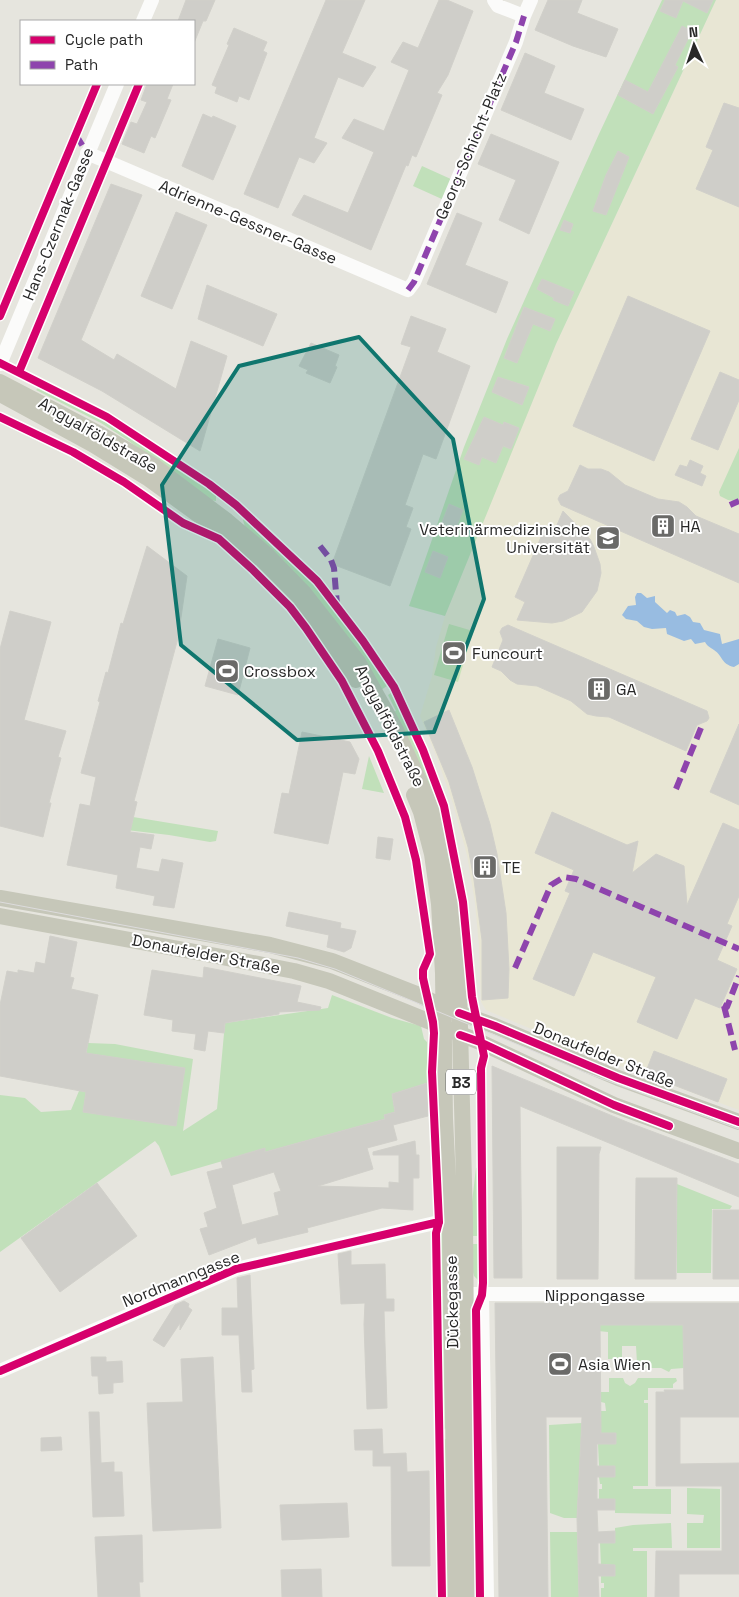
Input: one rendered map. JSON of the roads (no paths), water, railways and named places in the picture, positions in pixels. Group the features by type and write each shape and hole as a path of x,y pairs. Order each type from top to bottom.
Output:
{"main road":[{"name":"Angyalföldstraße","path":"0,382 98,433 154,466 227,521 266,554 302,592 358,662 397,732 431,808 445,851 455,908 460,1035"},
{"name":"Angyalföldstraße","path":"0,394 100,448 149,479 218,529 258,563 294,601 352,672 391,739 421,812 432,854 439,904 443,1007"},
{"name":"Donaufelder Straße","path":"0,898 270,945 332,961 419,995 443,1007 495,1026 618,1078 739,1122"},
{"name":"Donaufelder Straße","path":"0,916 294,971 329,981 480,1042 614,1105 739,1151"},
{"name":"Dückegasse","path":"443,1007 445,1119 458,1220"},
{"name":"Dückegasse","path":"456,1597 460,1035"},
{"name":"Dückegasse","path":"458,1294 468,1597"}],"street":[{"path":"143,20 152,0"},
{"path":"494,0 498,6 524,16"},
{"name":"Georg-Schicht-Platz","path":"408,290 414,282 516,42 531,0"},
{"name":"Hans-Czermak-Gasse","path":"0,364 117,85"},
{"name":"Adrienne-Gessner-Gasse","path":"87,153 408,290"},
{"name":"Nordmanngasse","path":"0,1371 236,1269 458,1220"},
{"name":"Nippongasse","path":"458,1294 739,1294"},
{"name":"Dückegasse","path":"482,1295 487,1597"}],"water":[{"path":"637,593 641,593 647,598 655,596 655,602 667,613 670,610 675,612 677,616 685,614 693,622 700,623 704,630 720,634 722,644 739,639 739,664 734,667 730,666 705,642 695,644 691,639 684,641 667,634 666,628 652,629 644,627 637,621 626,619 622,615 628,606 636,605 635,597"}],"tram line":[{"path":"0,902 298,958 335,969 584,1072 739,1129"}],"place":[{"name":"HA","path":"663,526"},
{"name":"Veterinärmedizinische Universität","path":"608,538"},
{"name":"Funcourt","path":"454,653"},
{"name":"Crossbox","path":"227,671"},
{"name":"GA","path":"599,689"},
{"name":"TE","path":"485,867"},
{"name":"Asia Wien","path":"560,1364"}]}
